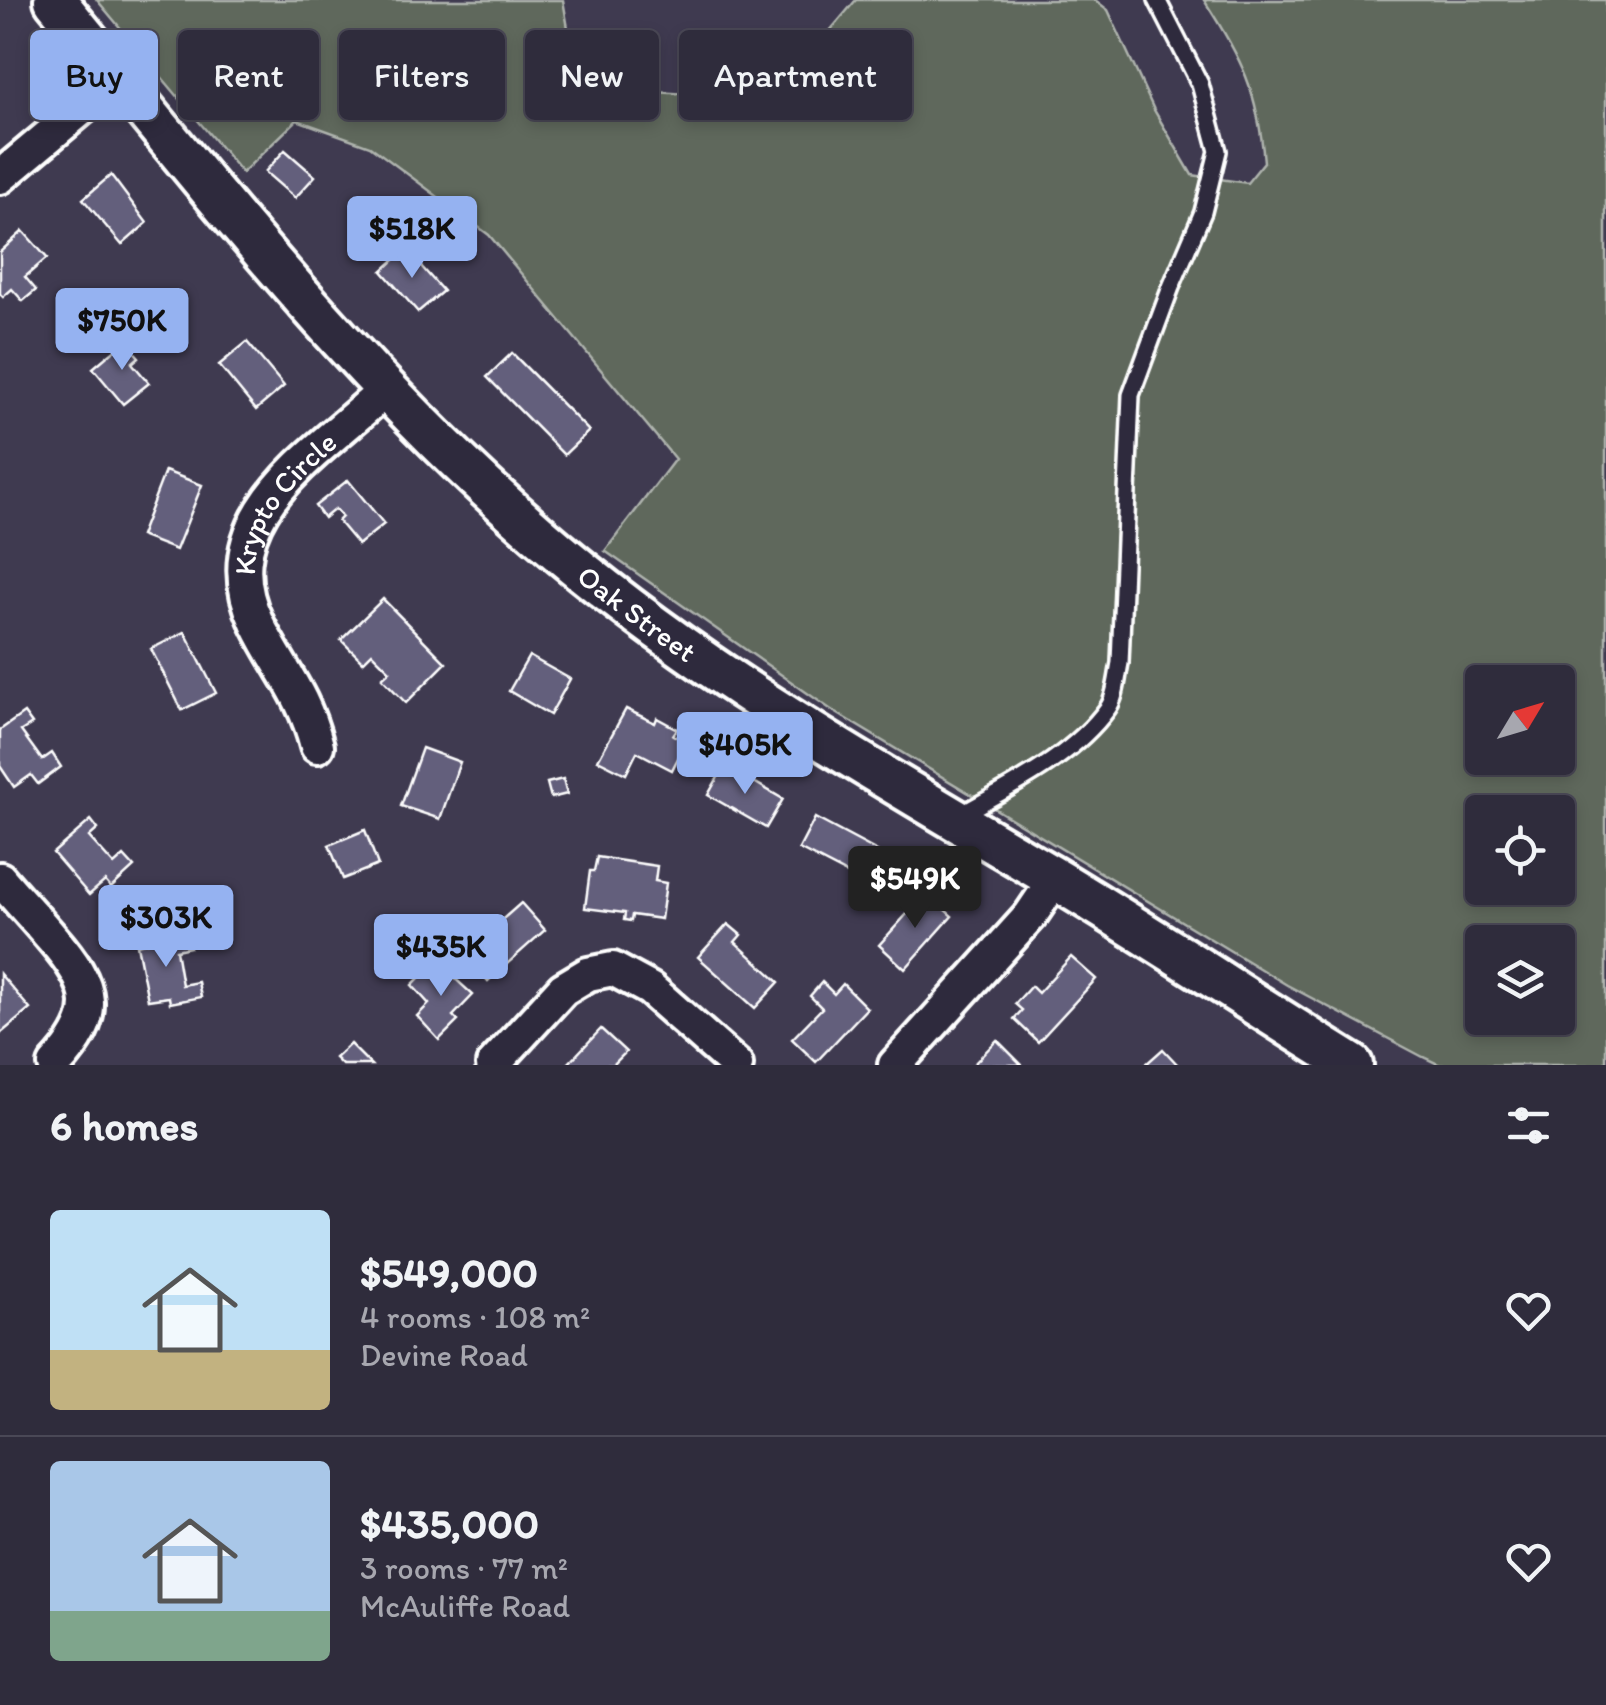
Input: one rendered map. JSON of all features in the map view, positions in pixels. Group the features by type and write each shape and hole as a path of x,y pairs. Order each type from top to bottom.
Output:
{"street":[{"name":"Oak Street","path":"54,0 79,30"},
{"path":"0,177 68,120"},
{"name":"Oak Street","path":"155,120 385,390 522,520 667,636 798,726 1055,879 1304,1053 1352,1065"},
{"name":"Krypto Circle","path":"317,746 298,690 250,606 244,557 252,526 266,500 385,390"},
{"path":"0,879 70,958 86,985 88,1014 74,1043 56,1065"},
{"path":"895,1065 1030,916 1055,879"},
{"path":"493,1065 563,989 588,974 613,969 650,990 736,1065"}],"lane":[{"path":"953,819 1032,774 1076,741 1110,705 1120,663 1131,395 1203,212 1218,151 1200,84 1157,0"}],"green space":[{"path":"97,0 563,0 568,30 525,30 525,120 659,120 659,92 679,93 679,120 912,120 912,30 831,30 856,0 1095,0 1108,10 1154,110 1192,175 1247,183 1264,162 1257,115 1238,58 1204,0 1606,0 1606,1065 1440,1065 1423,1057 1287,985 833,711 605,551 675,459 489,235 370,146 297,120 319,120 319,30 178,30 178,97 158,73 158,30 122,30"},
{"path":"198,120 297,120 242,173"}],"building":[{"path":"285,150 315,176 295,198 265,172"},
{"path":"111,175 147,223 122,245 83,199"},
{"path":"393,214 407,231 398,239 383,223"},
{"path":"23,231 47,258 25,277 36,290 23,301 12,289 3,297 0,294 0,252"},
{"path":"406,249 443,291 418,312 382,271"},
{"path":"125,341 139,357 132,363 149,383 123,404 93,368"},
{"path":"247,342 284,386 256,410 219,365"},
{"path":"512,353 589,431 564,455 487,377"},
{"path":"165,471 202,485 176,550 140,536"},
{"path":"348,480 384,524 358,545 338,521 342,517 335,509 324,518 315,506"},
{"path":"383,599 446,663 406,703 382,678 390,671 372,653 363,662 341,640"},
{"path":"185,632 216,693 182,710 151,649"},
{"path":"529,656 570,679 550,715 509,691"},
{"path":"626,709 677,729 673,735 686,742 672,770 637,752 626,774 598,760"},
{"path":"24,713 32,724 21,731 42,760 52,753 61,767 38,784 31,775 14,787 0,766 0,730"},
{"path":"422,748 460,762 440,819 401,806"},
{"path":"725,765 783,799 766,828 708,795"},
{"path":"563,779 567,794 551,798 547,783"},
{"path":"815,818 877,851 861,881 799,849"},
{"path":"91,820 98,829 89,837 114,865 124,856 134,867 111,888 105,881 89,895 53,853"},
{"path":"365,830 378,865 343,879 329,845"},
{"path":"597,857 657,866 655,881 666,883 661,919 632,915 631,921 624,920 625,913 585,908 590,871 594,871"},
{"path":"926,893 952,916 905,969 879,945"},
{"path":"521,903 545,930 488,981 454,943 469,930 478,941"},
{"path":"728,924 741,935 735,942 779,982 755,1008 698,957"},
{"path":"187,932 190,947 176,950 182,985 198,982 201,997 170,1003 169,997 148,1000 137,945"},
{"path":"1071,957 1096,979 1038,1042 1014,1019 1022,1010 1015,1004 1031,986 1038,993"},
{"path":"436,961 473,995 453,1016 458,1021 439,1040 417,1016 429,1004 412,985"},
{"path":"0,974 30,1009 0,1034"},
{"path":"822,982 834,994 843,984 867,1008 816,1062 792,1039 822,1008 810,996"},
{"path":"601,1029 626,1052 613,1065 567,1065"},
{"path":"997,1040 1022,1065 973,1065"},
{"path":"350,1044 371,1065 342,1065 335,1058"},
{"path":"1163,1049 1178,1065 1145,1065"}]}
